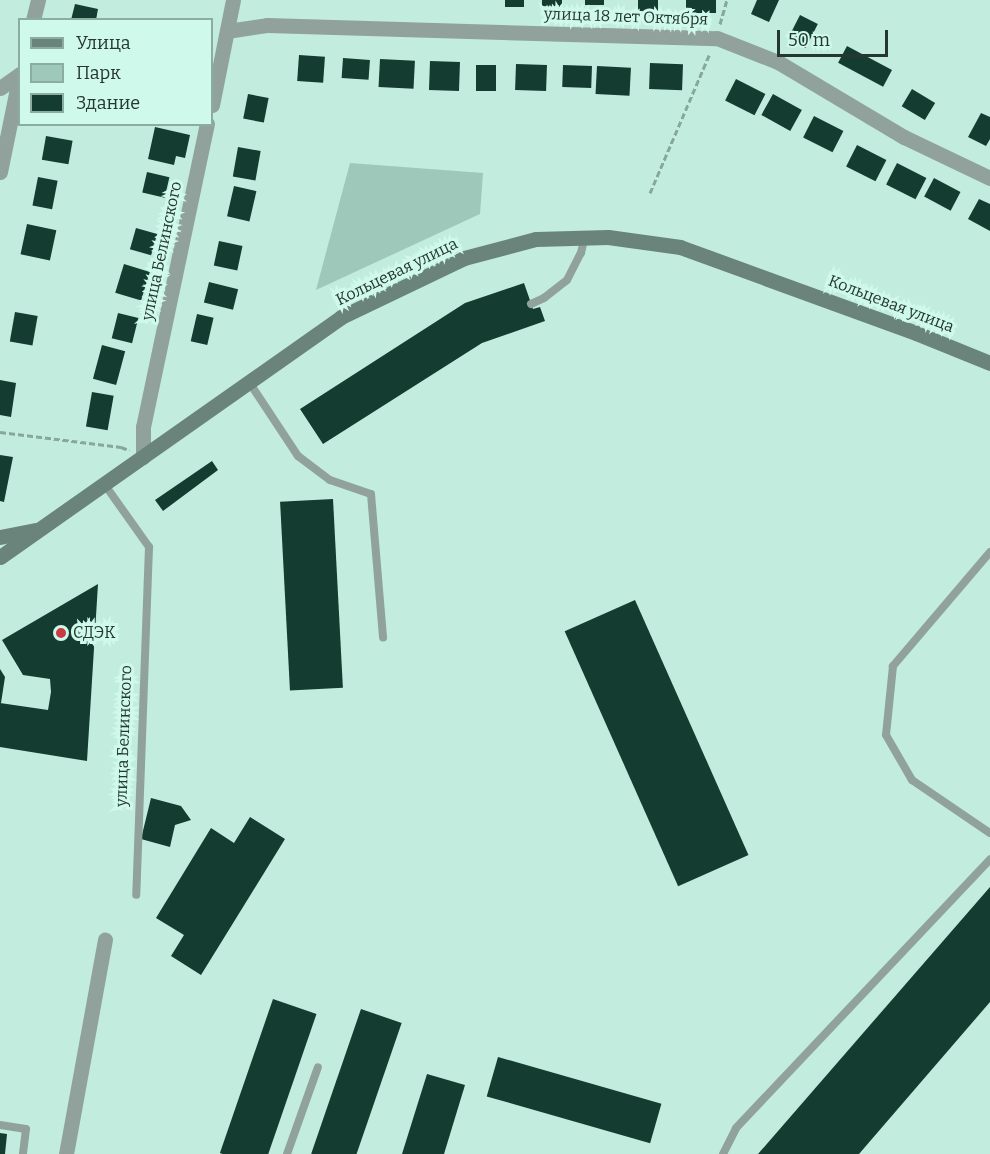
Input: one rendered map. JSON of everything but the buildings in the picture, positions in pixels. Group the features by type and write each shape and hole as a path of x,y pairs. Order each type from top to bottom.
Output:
{"street":[{"path":"34,18 38,0"},
{"path":"213,100 233,0"},
{"name":"улица 18 лет Октября","path":"227,31 267,25 717,38 778,62 904,137 990,178"},
{"path":"0,88 18,75"},
{"path":"0,172 18,84"},
{"name":"улица Белинского","path":"143,457 143,428 207,126"},
{"name":"Кольцевая улица","path":"0,557 342,317 376,303 444,266 507,245 536,239 585,236 655,242 706,255 925,336 990,363"},
{"name":"Кольцевая улица","path":"0,537 40,529"},
{"path":"66,1154 105,940"}],"lane":[{"path":"531,304 544,298 567,280 581,252 585,236"},
{"path":"249,382 298,456 330,480 371,494 383,637"},
{"name":"улица Белинского","path":"105,485 149,547 136,896"},
{"path":"990,552 893,666 886,735 912,780 990,832"},
{"path":"723,1154 736,1128 990,860"},
{"path":"287,1154 318,1067"},
{"path":"0,1125 26,1128 23,1154"}],"path":[{"path":"650,193 717,38 727,0"},
{"path":"0,432 121,447 143,457"}],"green space":[{"path":"350,163 483,173 480,214 316,290"}],"place":[{"name":"СДЭК","path":"61,633"}]}
